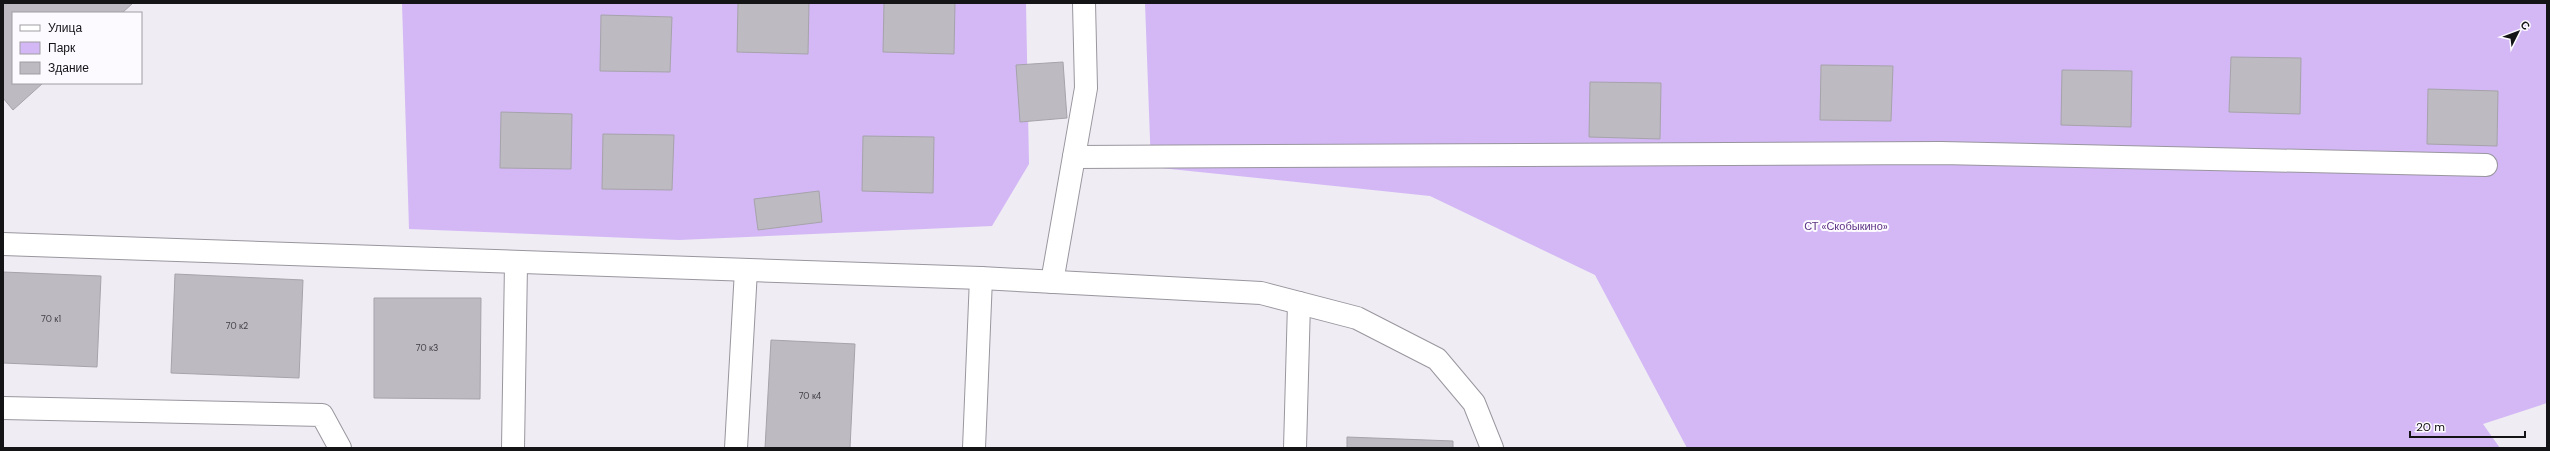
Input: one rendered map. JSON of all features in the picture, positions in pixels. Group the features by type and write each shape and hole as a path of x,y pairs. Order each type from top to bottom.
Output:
{"street":[{"path":"1052,282 1086,88 1084,3"},
{"path":"1074,157 1941,153 2486,165"},
{"path":"3,244 516,264 981,278 1261,293 1357,318 1437,359 1474,403 1492,448"},
{"path":"512,448 516,264"},
{"path":"736,448 746,270"},
{"path":"974,448 981,278"},
{"path":"1295,448 1299,303"},
{"path":"3,408 322,414 340,448"}],"green space":[{"path":"402,3 1026,3 1029,164 992,226 679,240 409,229"},
{"name":"СТ «Скобыкино»","path":"1145,3 2547,3 2547,403 2483,424 2500,448 1687,448 1595,275 1430,196 1151,167"}],"building":[{"path":"3,3 133,3 123,12 12,12 12,84 42,84 13,110 3,98"},
{"path":"738,3 809,3 808,54 737,52"},
{"path":"884,3 955,3 954,54 883,52"},
{"path":"601,15 672,17 670,72 600,71"},
{"path":"2231,57 2301,58 2300,114 2229,112"},
{"path":"1063,62 1067,118 1020,122 1016,65"},
{"path":"1821,65 1893,66 1891,121 1820,120"},
{"path":"2062,70 2132,71 2131,127 2061,125"},
{"path":"1590,82 1661,83 1660,139 1589,137"},
{"path":"2428,89 2498,91 2497,146 2427,144"},
{"path":"501,112 572,114 571,169 500,168"},
{"path":"603,134 674,135 672,190 602,189"},
{"path":"863,136 934,137 933,193 862,191"},
{"path":"819,191 822,222 758,230 754,199"},
{"path":"3,272 101,276 97,367 3,363"},
{"path":"175,274 303,280 299,378 171,373"},
{"path":"374,298 481,298 480,399 374,398"},
{"path":"771,340 855,344 850,448 765,448"},
{"path":"1347,437 1453,441 1453,448 1347,448"}]}
